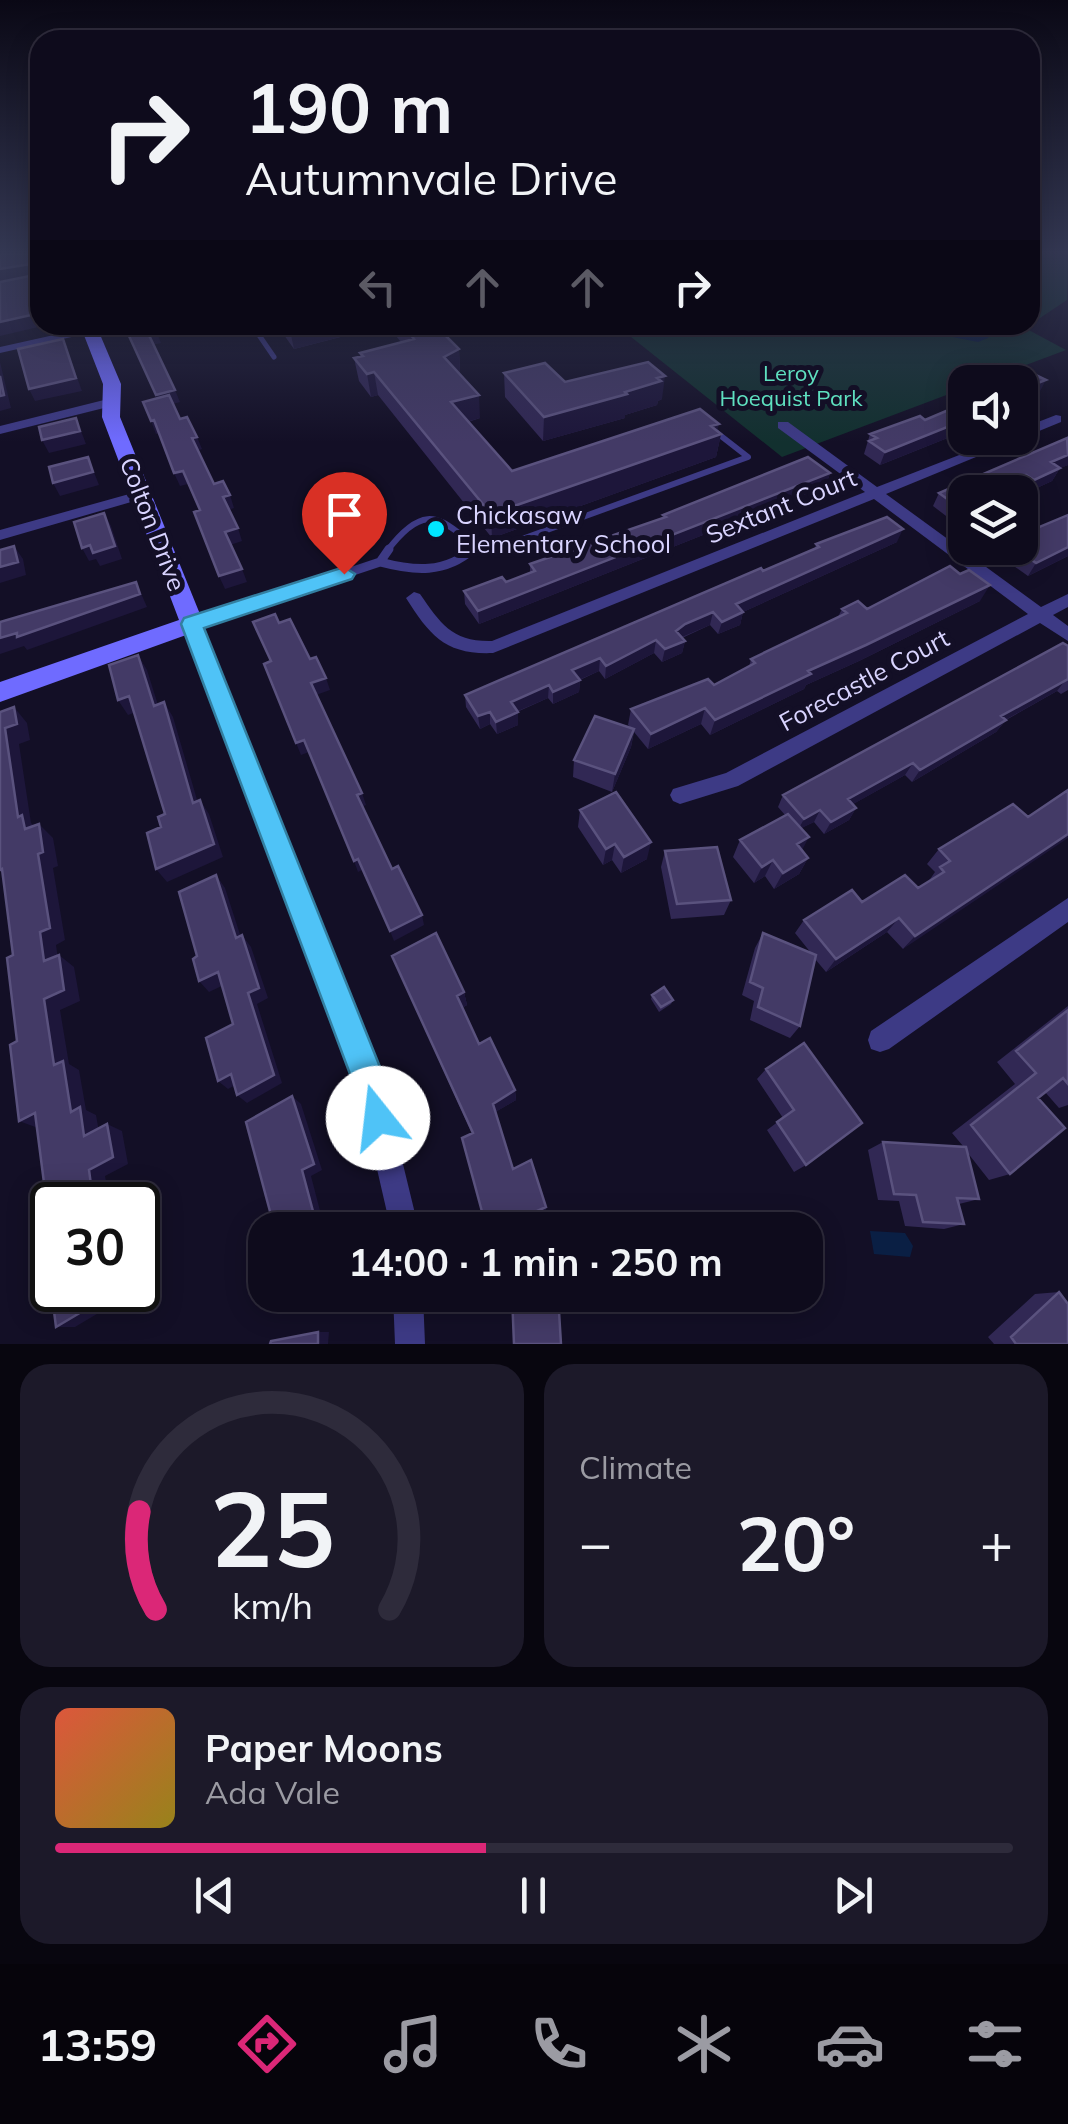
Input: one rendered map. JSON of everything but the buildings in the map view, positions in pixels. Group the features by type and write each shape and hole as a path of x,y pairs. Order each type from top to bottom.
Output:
{"street":[{"path":"0,350 58,335"},
{"name":"Colton Drive","path":"92,335 112,384 111,417 140,495 370,1082 401,1212"},
{"path":"0,430 112,402"},
{"path":"1038,426 1056,419"},
{"path":"782,425 1068,635"},
{"name":"Sextant Court","path":"414,598 448,641 469,649 493,647 973,455"},
{"path":"0,535 140,495"},
{"path":"0,692 189,616 248,604 344,574"},
{"name":"Forecastle Court","path":"680,795 731,780 1068,600"},
{"path":"880,1040 1068,909"},
{"path":"409,1312 410,1344"}],"lane":[{"path":"259,335 274,357"},
{"path":"380,562 397,534 413,522 439,520 461,531 475,546 488,548 519,541 748,457 712,429"},
{"path":"344,574 380,562 417,572 464,560 475,546"}],"green space":[{"name":"Leroy Hoequist Park","path":"629,335 1038,335 1066,350 1026,365 948,365 948,394 782,457"}],"water":[{"path":"943,335 990,335 978,342"},
{"path":"870,1231 905,1233 913,1246 910,1257 874,1254"}],"place":[{"name":"Chickasaw Elementary School","path":"436,529"}],"route":[{"path":"344,574 192,624 370,1082 378,1118"}]}
